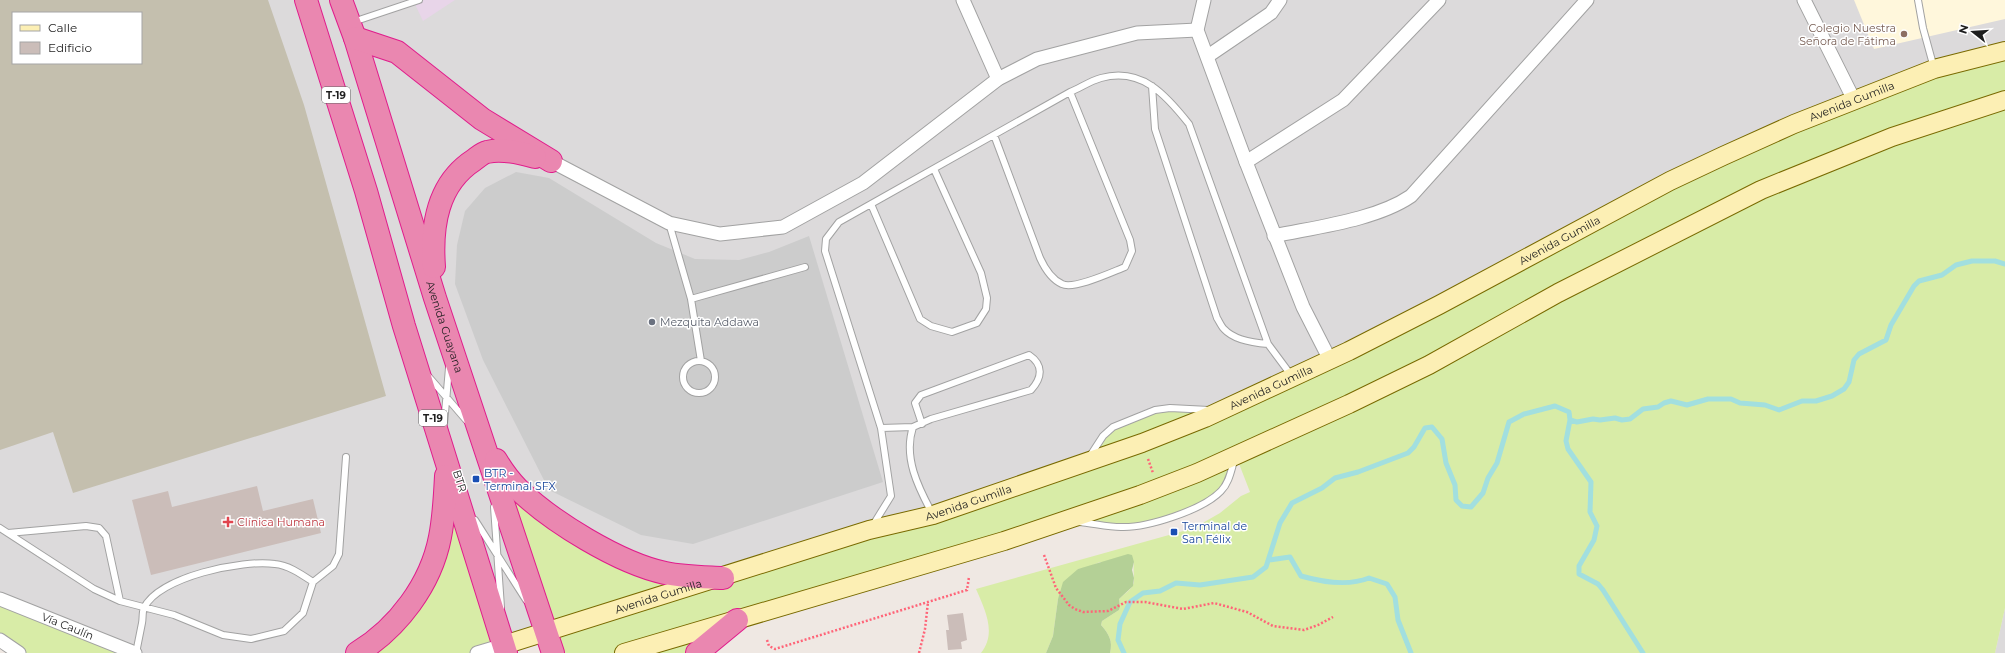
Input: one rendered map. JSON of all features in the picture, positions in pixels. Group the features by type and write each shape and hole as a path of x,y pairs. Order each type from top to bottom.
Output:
{"highway":[{"name":"T-19","path":"306,0 366,191 415,363 505,649"},
{"name":"Avenida Guayana","path":"341,0 436,298 553,653"},
{"path":"352,31 397,52 482,119 551,161"},
{"path":"436,298 432,240 439,202 460,169 486,152 514,152 551,161"},
{"path":"484,444 517,488 533,503 581,535 640,565 665,572 691,576 723,578"},
{"path":"357,653 371,644 409,606 426,576 434,558 440,538 444,516 446,461"},
{"path":"697,653 736,620"}],"main road":[{"name":"Avenida Gumilla","path":"505,649 546,632 723,578 869,530 932,515 1085,464 1142,443 1220,411 1330,360 1439,305 1670,182 1794,124 1934,69 2005,51"},
{"path":"624,653 1068,520 1158,488 1349,404 1429,365 1558,293 1761,190 1892,137 2005,100"}],"street":[{"path":"963,0 998,79"},
{"path":"1204,0 1197,30 1302,307 1330,360"},
{"path":"1208,56 1271,13 1280,0"},
{"path":"1246,162 1343,100 1439,0"},
{"path":"1274,236 1367,216 1400,204 1411,196 1587,0"},
{"path":"1804,0 1854,100"},
{"path":"551,161 669,224 720,234 782,227 863,183 998,79 1037,59 1137,33 1197,30"},
{"name":"Vía Caulín","path":"0,599 135,653"},
{"path":"0,640 19,653"},
{"path":"477,653 505,649"}],"lane":[{"path":"352,31 419,0"},
{"path":"1918,0 1923,28 1934,69"},
{"path":"869,530 881,514 890,496 881,428 825,251 826,239 839,222 1070,92 1099,78 1115,75 1137,77 1168,98 1189,124 1268,344 1293,378"},
{"path":"1152,86 1155,128 1217,318 1223,329 1235,337 1257,343 1268,344"},
{"path":"994,135 1040,258 1048,274 1062,285 1073,286 1125,267 1132,252 1130,240 1070,92"},
{"path":"871,204 920,319 942,331 952,332 977,323 986,309 985,287 981,273 934,169"},
{"path":"669,224 691,299 701,361"},
{"path":"691,299 805,267"},
{"path":"445,432 446,397 452,347"},
{"path":"881,428 913,427 1031,390 1038,381 1041,372 1035,359 1028,355 921,395 915,403 922,424"},
{"path":"701,361 712,367 715,379 709,390 697,393 686,387 683,375 689,364 701,361"},
{"path":"415,363 463,415 468,426"},
{"path":"1085,464 1103,436 1113,427 1155,410 1170,408 1220,411"},
{"path":"913,427 910,438 910,456 918,487 932,515"},
{"path":"1068,520 1121,527 1142,525 1170,518 1203,504 1220,492 1227,483 1236,455"},
{"path":"0,528 94,589 120,601 174,614 223,635 251,639 284,631 303,613 313,582 333,566 339,554 346,457"},
{"path":"491,499 495,511 505,649"},
{"path":"470,511 477,525 546,632"},
{"path":"8,533 86,526 99,528 106,536 120,601"},
{"path":"135,653 144,608 157,593 172,584 211,571 247,564 275,564 297,572 313,582"}],"path":[{"path":"1142,443 1158,488"},
{"path":"1044,555 1056,588 1075,609 1090,613 1108,611 1126,602 1145,602 1183,609 1214,603 1247,612 1273,626 1304,630 1318,625 1332,617"},
{"path":"767,640 769,646 775,649 968,590 969,577"},
{"path":"919,653 925,629 928,602"}],"shaded area":[{"path":"0,0 2005,0 2005,51 1205,418 477,653 130,653 0,602"},
{"path":"0,0 268,0 304,105 386,396 73,493 53,432 0,450"},
{"path":"413,0 455,0 423,21"},
{"name":"Colegio Nuestra Señora de Fátima","path":"1854,0 2005,0 2005,19 1874,49"},
{"name":"Mezquita Addawa","path":"516,172 549,178 656,243 695,259 739,260 769,252 809,236 883,482 693,544 641,535 549,490 483,360 455,284 457,245 465,211 485,188"},
{"path":"2005,608 2005,653 1995,653"}],"green space":[{"path":"2005,51 2005,608 1995,653 1110,653 1111,641 1101,625 1102,621 1119,610 1119,599 1133,585 1134,562 1100,562 1086,568 1078,569 1058,599 1053,636 1046,653 981,653 986,645 989,629 986,613 976,589 1194,528 1220,513 1241,496 1250,492 1236,456 1220,492 1170,518 1121,527 1068,520 737,620 697,653 553,653 500,467 557,520 691,576 1085,464 1113,427 1155,410 1220,411 1670,181"},
{"path":"446,461 506,653 357,653 424,581"},
{"path":"1128,554 1132,555 1134,562 1132,570 1134,578 1133,586 1119,599 1119,610 1102,621 1101,625 1110,638 1110,653 1046,653 1053,636 1058,599 1063,582 1078,569"},
{"path":"0,602 130,653 19,653 0,640"}],"building":[{"name":"Clínica Humana","path":"257,486 263,511 313,499 321,533 151,575 132,500 168,491 172,507"},
{"path":"963,613 967,640 961,642 962,649 948,650 946,630 949,630 947,615"}],"waterway":[{"path":"1570,420 1577,422 1593,419 1630,419 1643,409 1658,407 1671,401 1687,405 1708,399 1731,399 1740,403 1765,405 1779,410 1802,401 1816,401 1832,396 1844,389 1849,382 1854,360 1859,354 1886,340 1891,325 1914,286 1919,281 1942,275 1956,265 1972,261 1995,261 2005,264"},
{"path":"1124,653 1118,640 1120,624 1130,602 1143,593 1160,591 1176,583 1200,585 1253,577 1266,567 1280,523 1292,503 1322,488 1335,478 1358,472 1408,453 1414,447 1425,428 1432,427 1442,439 1446,463 1455,485 1456,500 1462,506 1471,507 1483,493 1488,478 1497,463 1509,422 1524,414 1555,406 1569,412 1570,420 1566,441 1568,449 1591,482 1590,512 1597,526 1594,540 1579,566 1579,574 1598,584 1603,590 1643,653"},
{"path":"1269,560 1290,557 1301,576 1318,580 1353,582 1369,578 1387,584 1395,597 1398,620 1411,653"}],"place":[{"name":"Colegio Nuestra Señora de Fátima","path":"1904,34"},
{"name":"Mezquita Addawa","path":"652,322"},
{"name":"BTR - Terminal SFX","path":"476,479"},
{"name":"Clínica Humana","path":"228,522"},
{"name":"Terminal de San Félix","path":"1174,532"}]}
